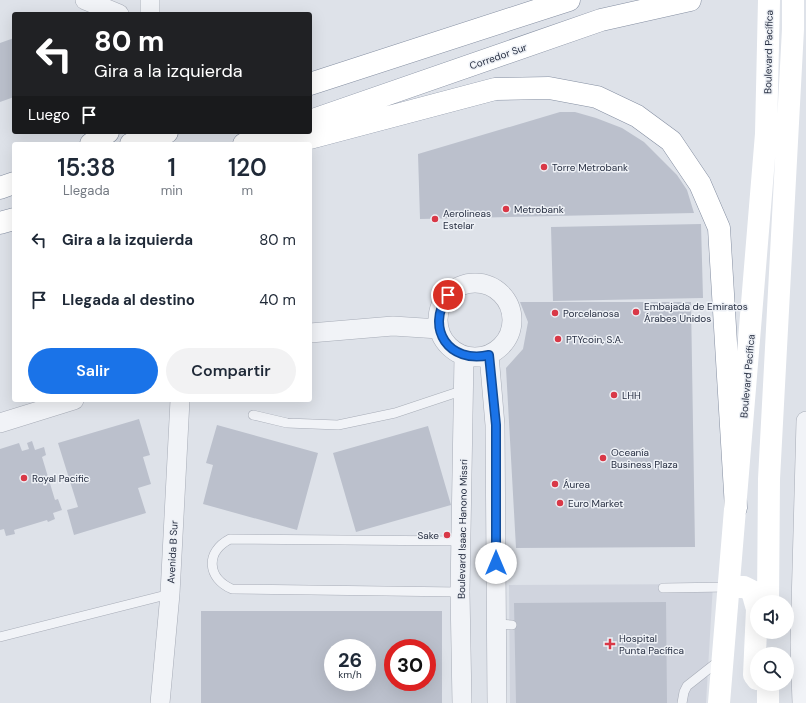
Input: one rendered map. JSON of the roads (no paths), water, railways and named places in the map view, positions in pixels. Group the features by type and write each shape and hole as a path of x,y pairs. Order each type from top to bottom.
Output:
{"main road":[{"path":"312,83 569,0"},
{"name":"Corredor Sur","path":"312,120 601,20 690,0"},
{"name":"Boulevard Pacífica","path":"768,595 769,479 777,136 769,0"},
{"name":"Boulevard Pacífica","path":"719,703 736,508 793,0"},
{"path":"312,77 368,65"},
{"path":"295,142 495,89 549,88 597,97 637,116 671,141 700,184 719,228 736,508"},
{"path":"94,142 105,134"},
{"path":"137,142 161,134"},
{"path":"250,142 272,134"},
{"path":"0,188 12,184"},
{"path":"0,223 12,219"},
{"path":"729,587 744,587 752,591 757,609 755,647"}],"street":[{"path":"85,0 114,12"},
{"path":"150,0 150,12"},
{"path":"469,284 481,284 493,287 503,295 509,305 513,316 512,329 508,340 499,349 489,355 477,358 464,356 453,350 444,341 439,329 440,311 448,295 458,287 469,284"},
{"path":"312,333 393,326 439,329"},
{"path":"489,355 496,425 504,624 497,703"},
{"name":"Boulevard Isaac Hanono Missri","path":"462,703 460,592 464,356"},
{"path":"0,423 68,402"},
{"name":"Avenida B Sur","path":"160,703 170,594 180,402"},
{"path":"802,703 806,421"}],"lane":[{"path":"253,415 287,423 338,425 395,413 464,390"},
{"path":"460,592 232,589 223,585 215,576 212,565 216,550 222,543 230,538 462,541"},
{"path":"663,588 729,587"},
{"path":"0,637 170,594"},
{"path":"682,703 687,686 723,658"}],"place":[{"name":"Torre Metrobank","path":"544,167"},
{"name":"Metrobank","path":"506,209"},
{"name":"Aerolineas Estelar","path":"435,219"},
{"name":"Embajada de Emiratos Árabes Unidos","path":"636,312"},
{"name":"Porcelanosa","path":"555,313"},
{"name":"PTYcoin, S.A.","path":"558,339"},
{"name":"LHH","path":"614,395"},
{"name":"Oceanía Business Plaza","path":"603,458"},
{"name":"Royal Pacific","path":"24,478"},
{"name":"Áurea","path":"555,484"},
{"name":"Euro Market","path":"560,503"},
{"name":"Sake","path":"447,535"},
{"name":"Hospital Punta Pacífica","path":"610,644"}]}
